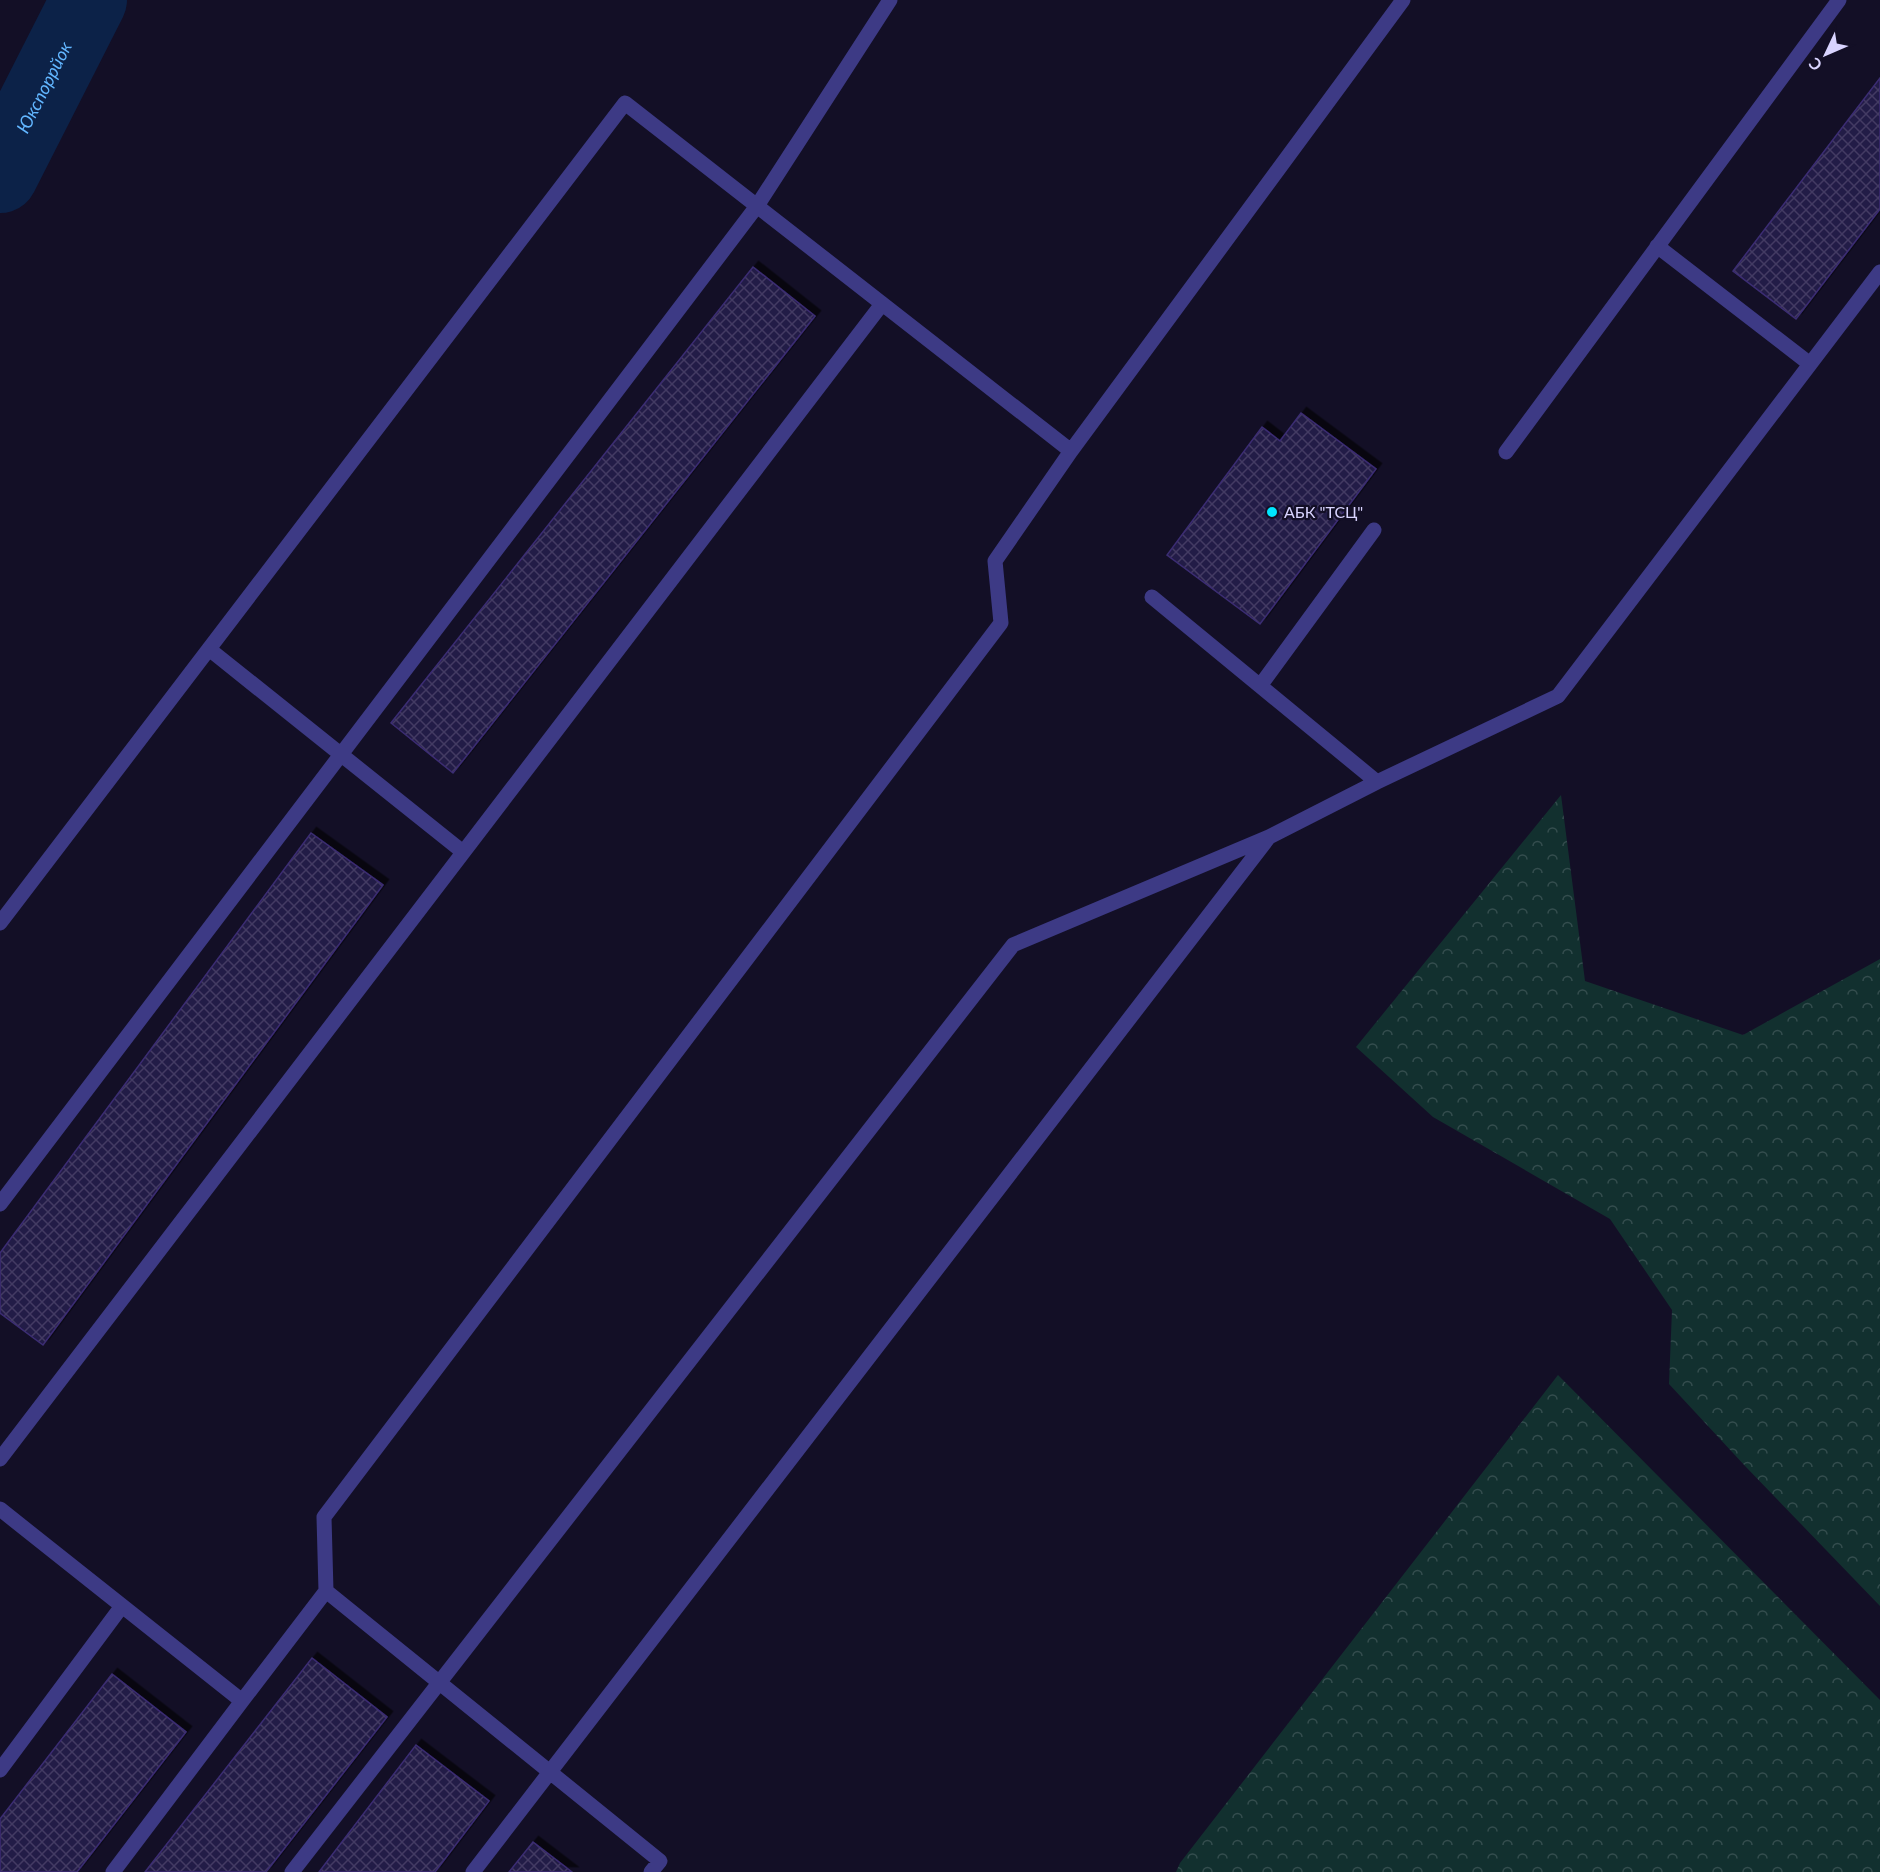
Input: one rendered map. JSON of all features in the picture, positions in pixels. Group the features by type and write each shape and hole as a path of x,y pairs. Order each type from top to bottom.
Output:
{"lane":[{"path":"0,1204 757,206 890,0"},
{"path":"113,1872 326,1591 324,1516 1001,623 995,561 1071,452 1403,0"},
{"path":"1506,452 1839,0"},
{"path":"0,923 625,104 1071,452"},
{"path":"1658,246 1810,364"},
{"path":"292,1872 1013,945 1269,837 1377,782 1558,696 1880,272"},
{"path":"0,1459 882,304"},
{"path":"1260,686 1374,530"},
{"path":"1152,597 1377,782"},
{"path":"209,649 463,852"},
{"path":"473,1872 1269,837"},
{"path":"0,1509 242,1701"},
{"path":"326,1591 660,1861 651,1872"},
{"path":"0,1770 122,1606"}],"green space":[{"path":"1561,795 1585,981 1743,1035 1880,959 1880,1606 1669,1384 1672,1310 1610,1219 1433,1117 1356,1047"},
{"path":"1558,1375 1880,1700 1880,1872 1176,1872 1180,1863"}],"building":[{"path":"1880,78 1880,209 1796,319 1733,271"},
{"path":"753,267 815,316 453,773 391,723"},
{"name":"АБК \"ТСЦ\"","path":"1301,413 1376,469 1260,624 1167,555 1262,427 1280,441"},
{"path":"311,833 383,885 43,1345 0,1313 0,1253"},
{"path":"312,1658 387,1717 266,1872 145,1872"},
{"path":"112,1674 186,1732 77,1872 0,1872 0,1819"},
{"path":"416,1745 489,1801 435,1872 319,1872"},
{"path":"533,1842 572,1872 509,1872"}],"waterway":[{"name":"Юкспоррйок","path":"0,175 89,0"}],"place":[{"name":"АБК \"ТСЦ\"","path":"1272,512"}]}
